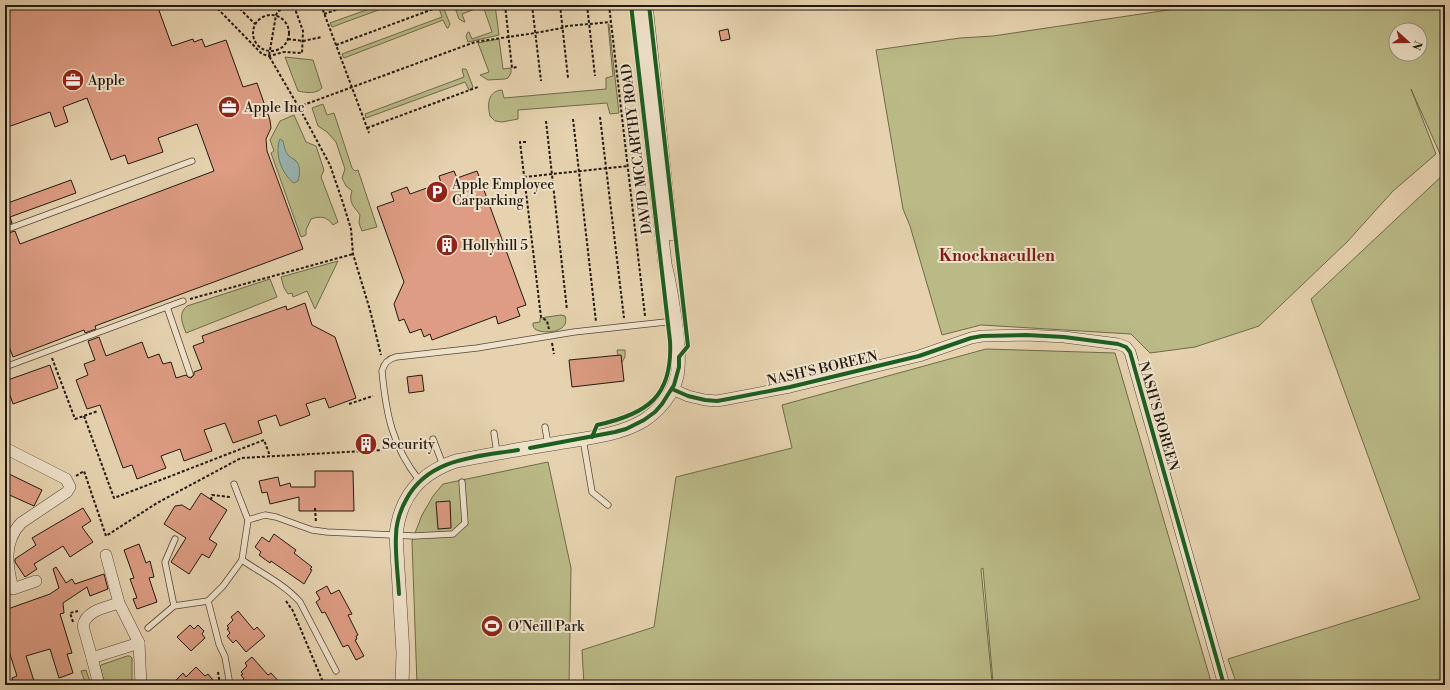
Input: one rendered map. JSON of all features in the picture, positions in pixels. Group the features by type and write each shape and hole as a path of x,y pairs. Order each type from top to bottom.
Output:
{"street":[{"name":"DAVID MCCARTHY ROAD","path":"402,685 403,653 396,535 398,517 419,480 443,465 456,461 583,439 626,429 644,420 655,412 672,389 679,367 679,355 671,289 664,256 636,5"},
{"name":"DAVID MCCARTHY ROAD","path":"646,5 674,263 671,289"},
{"name":"NASH'S BOREEN","path":"672,389 705,400 723,400 790,387 919,356 971,338 992,335 1064,337 1118,344 1126,347 1130,352 1224,685"},
{"path":"5,448 66,480 70,487 67,492 26,519 17,527 8,549 7,560 9,590 36,581"},
{"path":"106,555 119,603 139,643 141,685"},
{"path":"99,685 83,626 84,621 91,613 119,603"},
{"path":"92,658 139,643"}],"lane":[{"path":"5,230 192,161"},
{"path":"5,367 183,301"},
{"path":"167,307 190,374"},
{"path":"419,480 412,472 398,445 387,413 382,371 389,360 396,357 477,348 551,335 675,321"},
{"path":"545,427 548,445"},
{"path":"494,433 497,454"},
{"path":"434,439 443,465"},
{"path":"583,439 592,492 608,505"},
{"path":"248,520 265,515 276,517 312,530 327,532 414,536 453,534 465,523 462,482"},
{"path":"148,628 174,606 208,601 223,586 242,560 248,520 234,484"},
{"path":"174,606 164,562 175,539"},
{"path":"242,560 268,577 300,602 336,671"},
{"path":"208,601 219,644 225,657 230,685"}],"path":[{"path":"214,5 262,54 269,56 284,52 302,53 303,31 295,5 278,11 269,56 330,165 350,229 353,254 370,310 384,366"},
{"path":"236,5 255,24"},
{"path":"321,5 369,133"},
{"path":"324,14 351,5"},
{"path":"336,46 444,5"},
{"path":"505,5 512,68 517,68"},
{"path":"532,5 541,81"},
{"path":"560,5 568,78"},
{"path":"587,5 595,76"},
{"path":"609,5 646,324"},
{"path":"270,14 276,15 286,22 289,27 288,39 281,48 270,51 259,46 255,41 253,30 259,19 270,14"},
{"path":"298,106 475,42 535,33 567,26 611,22"},
{"path":"288,39 303,41 322,37"},
{"path":"367,128 478,87"},
{"path":"600,117 624,327"},
{"path":"573,119 597,330"},
{"path":"546,121 567,310"},
{"path":"526,142 520,142 541,316 547,321 551,335"},
{"path":"524,177 628,166"},
{"path":"183,301 353,254"},
{"path":"49,351 75,419 98,411"},
{"path":"349,404 373,396"},
{"path":"84,416 114,498 264,440 270,456"},
{"path":"67,482 84,471 106,536 157,503 241,458 382,450 398,445"},
{"path":"211,500 212,495 231,498 237,493"},
{"path":"312,523 317,524 315,508"},
{"path":"283,599 294,611 323,682 322,685"}],"green space":[{"path":"380,5 392,5 332,27 330,23"},
{"path":"454,5 459,5 461,10 473,5 495,5 499,35 468,42 466,36 468,32 472,39 492,32 483,6 462,14 464,22 459,19"},
{"path":"1188,5 1445,5 1445,165 1411,89 1436,154 1393,191 1347,242 1259,326 1195,347 1150,353 1131,334 981,325 942,335 910,226 903,209 876,50 960,38 993,36 1188,7"},
{"path":"439,8 444,9 450,24 448,28 443,20 344,58 342,54 442,17"},
{"path":"608,24 619,113 610,114 607,103 518,110 518,119 502,122 495,121 490,116 490,99 491,96 497,91 502,90 504,98 606,89 606,78 613,76"},
{"path":"499,39 503,69 511,68 511,73 508,78 505,79 488,80 480,75 489,72 478,43"},
{"path":"285,57 313,60 322,88 311,92 298,91"},
{"path":"462,69 466,69 473,87 469,90 465,82 366,118 365,114 464,77"},
{"path":"323,104 327,115 334,113 352,168 355,171 358,170 377,227 362,231 359,223 360,215 351,201 352,191 346,186 342,178 345,169 336,142 327,132 318,126 312,108"},
{"path":"294,115 306,142 316,146 324,170 321,177 338,222 333,225 326,218 317,217 311,219 306,230 306,235 301,237 271,153 274,151 270,140 280,121"},
{"path":"1445,173 1445,685 1237,685 1228,659 1420,599 1311,299"},
{"path":"338,261 315,309 307,291 293,297 292,293 288,294 284,288 281,277"},
{"path":"270,279 277,297 186,333 182,322 182,312 187,306"},
{"path":"561,315 565,316 566,322 564,326 559,329 543,332 538,331 533,327 533,323 540,322 540,318"},
{"path":"986,349 1115,353 1212,685 584,685 582,650 654,627 676,477 792,448 782,405","holes":["983,568 993,682 981,569"]},
{"path":"617,350 625,350 625,357 621,364 619,363"},
{"name":"O'Neill Park","path":"548,462 571,568 569,685 417,685 412,541 422,515 433,496 443,484"},
{"path":"127,656 132,658 132,685 105,685 100,667 101,665"},
{"path":"86,670 91,685 86,685 81,671"}],"water":[{"path":"280,139 283,141 285,149 290,157 297,162 299,167 300,173 298,181 294,183 286,175 280,163 278,145"}],"building":[{"path":"5,5 157,5 172,46 193,39 194,42 202,39 205,47 226,40 243,87 257,83 270,120 271,128 266,139 267,151 303,249 95,326 96,329 85,333 84,330 13,357 5,336 5,250 10,248 5,234 15,231 20,244 214,171 197,124 158,138 163,152 128,164 125,155 111,160 87,98 63,107 68,122 55,127 50,112 5,128"},
{"path":"728,29 730,39 721,41 719,31"},
{"name":"Hollyhill 5","path":"454,171 457,178 477,171 526,305 517,308 520,316 498,324 496,316 432,340 430,334 424,337 421,329 410,333 404,319 399,321 394,304 404,282 377,207 394,201 391,193 407,187 410,194 441,183 439,176"},
{"path":"71,180 76,193 10,217 12,223 5,225 5,204"},
{"path":"305,303 312,325 335,337 356,398 329,408 325,398 306,404 310,415 280,426 276,415 258,421 262,433 233,443 225,423 204,430 212,451 184,461 180,449 161,456 166,468 137,479 132,465 123,468 100,405 87,409 76,380 88,375 84,364 95,360 88,341 99,337 106,356 142,342 148,358 159,354 163,364 171,362 176,378 186,375 191,378 194,375 194,372 202,369 193,346 204,342 202,336 286,306 287,310"},
{"path":"621,355 624,381 572,387 569,360"},
{"path":"50,365 58,388 13,404 5,381"},
{"path":"422,375 424,391 409,393 407,377"},
{"name":"Security","path":"371,439 372,449 361,450 360,440"},
{"path":"315,471 353,471 354,511 299,511 299,497 270,504 267,492 262,493 259,481 278,477 280,486 290,483 291,487 315,487"},
{"path":"5,472 42,490 34,506 5,493"},
{"path":"201,493 227,510 209,539 217,544 209,558 202,554 189,574 171,562 186,538 164,524 175,506 182,505 190,510"},
{"path":"450,501 451,528 438,529 436,502"},
{"path":"83,508 91,521 82,527 93,542 70,557 63,546 34,564 37,569 25,577 15,562 15,559 36,545 32,538"},
{"path":"274,534 296,550 294,553 312,567 310,569 312,570 304,584 271,561 270,563 259,555 261,552 255,547 262,537 269,542"},
{"path":"139,544 146,563 150,561 154,577 149,578 157,602 137,609 133,599 137,598 130,579 134,578 124,550"},
{"path":"56,567 66,583 72,579 75,584 104,574 108,589 90,596 87,587 63,603 64,613 60,614 72,653 67,654 73,673 59,678 50,649 26,656 34,681 29,682 30,685 14,685 12,678 17,676 5,639 5,610 50,594 59,588 53,569"},
{"path":"327,586 331,594 339,590 352,614 348,615 358,635 356,636 357,639 355,640 364,656 356,660 348,645 343,647 325,612 322,613 316,602 320,599 316,592"},
{"path":"238,611 254,630 257,627 265,636 246,652 236,640 233,643 227,636 230,633 227,626 233,620 231,617"},
{"path":"190,625 194,629 198,625 204,631 202,634 205,638 191,651 177,637"},
{"path":"252,657 268,675 271,673 282,685 237,685 244,679 241,672 247,666 245,663"},
{"path":"196,667 205,676 208,674 213,680 210,683 212,685 171,685 183,673 186,677"}],"cycle path":[{"path":"592,437 597,425 630,415 654,400 662,389 667,376 670,360 670,341 631,5"},
{"path":"530,448 615,432 626,429 644,420 655,412 662,404 674,385 679,367 679,357 688,346 649,5"},
{"path":"672,389 688,396 717,401 790,387 919,356 971,338 982,336 1026,335 1064,337 1118,344 1126,347 1130,352 1224,685"},
{"path":"399,594 396,550 397,526 404,504 415,486 427,475 454,462 518,450"}],"place":[{"name":"Apple","path":"73,80"},
{"name":"Apple Inc","path":"229,107"},
{"name":"Apple Employee Carparking","path":"437,192"},
{"name":"Hollyhill 5","path":"447,245"},
{"name":"Security","path":"366,444"},
{"name":"O'Neill Park","path":"492,626"}],"district":[{"name":"Knocknacullen","path":"997,255"}]}
